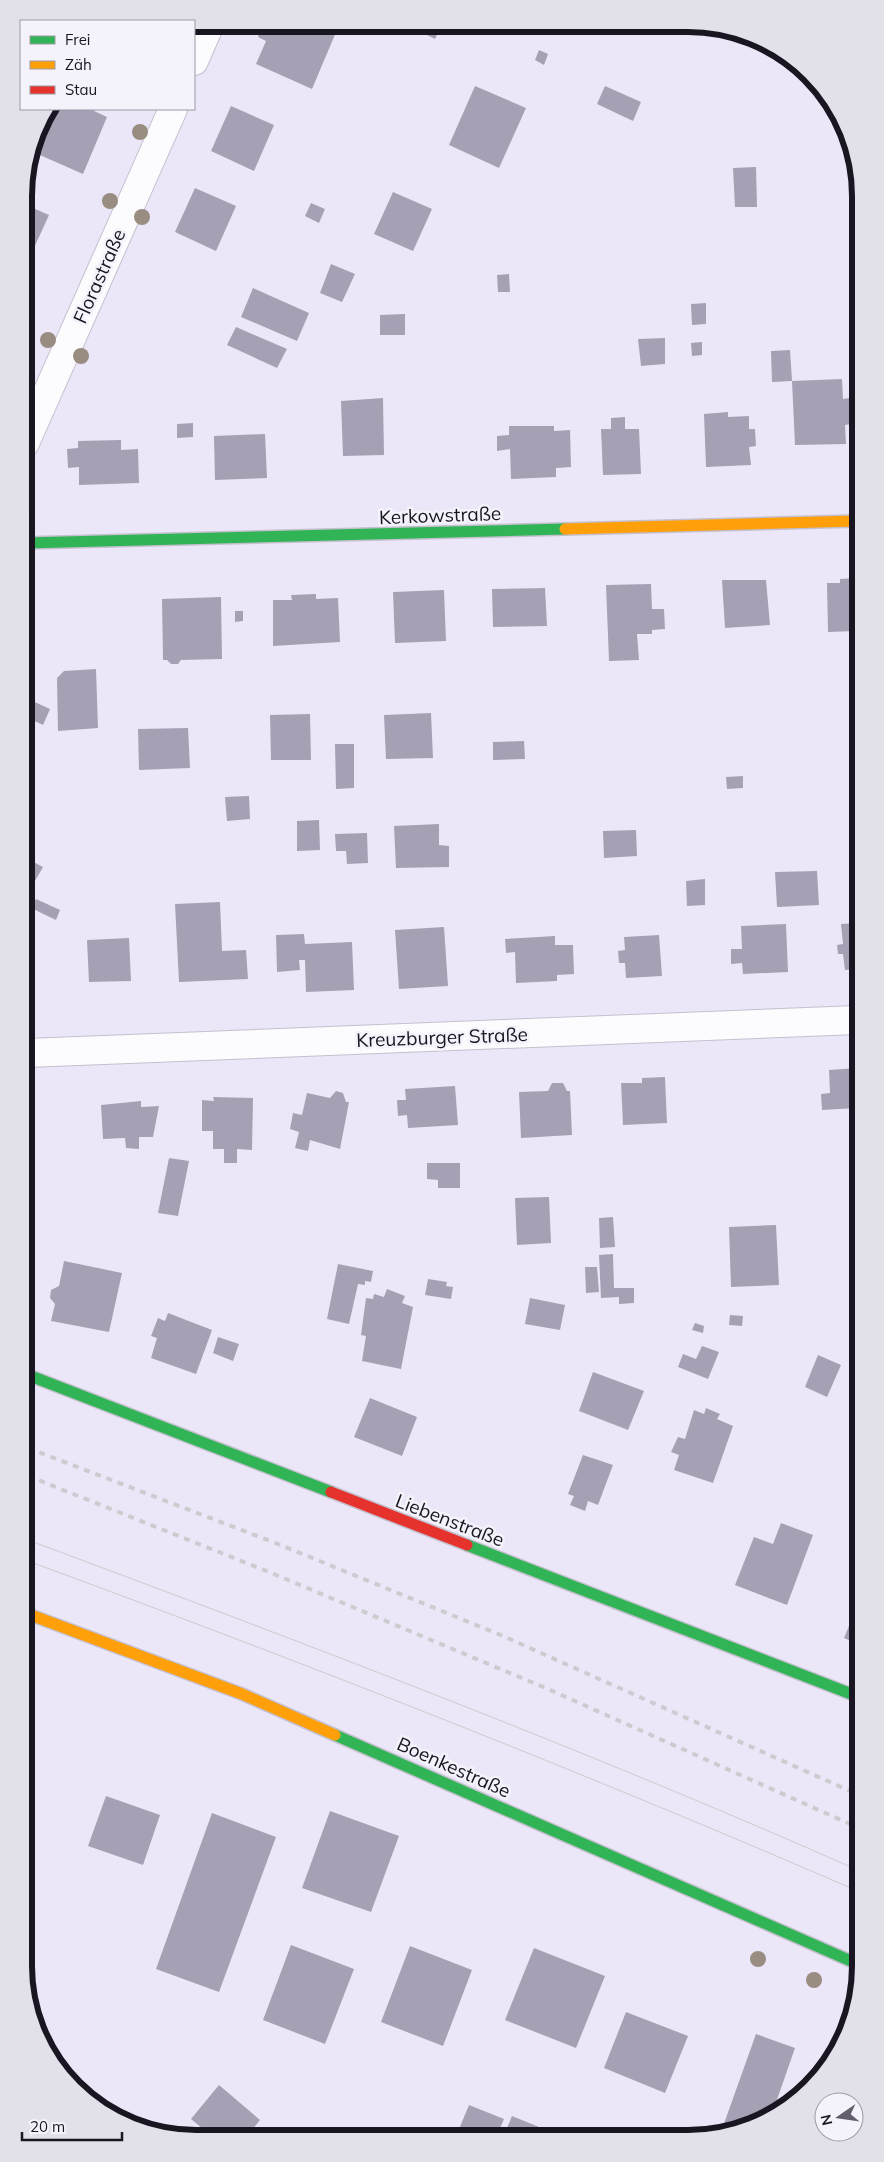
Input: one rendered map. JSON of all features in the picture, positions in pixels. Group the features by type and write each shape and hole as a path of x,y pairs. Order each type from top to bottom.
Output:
{"street":[{"path":"195,59 206,33"},
{"name":"Florastraße","path":"33,425 173,110"},
{"name":"Kerkowstraße","path":"33,543 852,521"},
{"name":"Kreuzburger Straße","path":"33,1053 852,1020"},
{"name":"Liebenstraße","path":"32,1377 851,1694"},
{"name":"Boenkestraße","path":"32,1616 251,1698 851,1961"}],"building":[{"path":"438,32 435,39 425,33"},
{"path":"260,33 336,33 312,89 256,64 266,41 258,37"},
{"path":"539,50 548,54 544,65 535,60"},
{"path":"475,86 526,108 499,168 449,145"},
{"path":"605,86 641,102 633,121 597,104"},
{"path":"231,106 274,125 254,171 211,151"},
{"path":"57,110 94,110 107,117 83,174 38,154 49,124"},
{"path":"756,167 757,207 735,207 733,168"},
{"path":"195,188 236,206 216,251 175,232"},
{"path":"393,192 432,209 413,251 374,234"},
{"path":"311,203 325,209 319,223 305,216"},
{"path":"33,208 49,215 33,250"},
{"path":"331,264 355,274 342,302 320,293"},
{"path":"509,274 510,292 498,292 497,275"},
{"path":"253,288 309,313 297,341 241,317"},
{"path":"706,303 706,324 692,325 691,304"},
{"path":"405,314 405,335 380,335 380,315"},
{"path":"236,327 287,349 277,368 227,345"},
{"path":"665,338 665,364 641,366 638,339"},
{"path":"702,342 702,355 692,356 691,343"},
{"path":"790,350 792,381 772,382 771,351"},
{"path":"842,379 843,399 849,398 851,424 845,425 846,444 795,445 792,381"},
{"path":"383,398 384,455 343,456 341,401"},
{"path":"728,412 728,417 749,416 749,429 755,429 756,446 749,447 751,465 706,467 704,414"},
{"path":"625,417 625,429 639,429 641,474 603,475 601,429 611,429 611,418"},
{"path":"193,423 193,437 177,438 177,424"},
{"path":"509,426 554,426 554,431 570,430 571,467 556,468 556,477 511,479 510,449 497,451 497,436 509,435"},
{"path":"265,434 267,478 215,480 214,436"},
{"path":"121,440 121,450 138,449 139,483 79,485 79,467 68,468 67,449 78,448 78,441"},
{"path":"852,578 852,631 828,632 827,583 840,583 840,579"},
{"path":"722,580 766,580 770,625 725,628"},
{"path":"651,584 652,609 664,609 665,629 652,630 652,634 637,634 639,660 609,661 606,585"},
{"path":"545,588 547,626 493,627 492,589"},
{"path":"444,590 446,641 395,643 393,592"},
{"path":"316,594 316,599 338,598 340,642 273,646 273,600 292,600 291,595"},
{"path":"221,597 222,659 181,660 178,664 171,664 167,660 163,660 162,599"},
{"path":"235,611 243,611 243,621 235,622"},
{"path":"96,669 98,728 58,731 57,678 64,671"},
{"path":"33,701 50,709 43,725 33,720"},
{"path":"431,713 433,758 386,759 384,715"},
{"path":"310,714 311,760 271,760 270,715"},
{"path":"188,728 190,768 139,770 138,729"},
{"path":"524,741 525,759 493,760 493,742"},
{"path":"335,744 354,744 354,788 336,789"},
{"path":"743,776 743,788 727,789 726,777"},
{"path":"249,796 250,819 227,821 225,797"},
{"path":"319,820 320,850 297,851 297,821"},
{"path":"439,824 439,845 449,846 449,867 396,868 394,826"},
{"path":"636,830 637,856 604,858 603,831"},
{"path":"367,833 368,863 347,864 346,851 336,851 335,834"},
{"path":"33,862 43,867 35,881 33,880"},
{"path":"817,871 819,905 777,907 775,872"},
{"path":"705,879 705,905 687,906 686,881"},
{"path":"36,899 60,910 56,920 33,909"},
{"path":"220,902 222,951 246,950 248,979 179,982 175,904"},
{"path":"852,923 852,969 845,970 843,954 838,954 837,945 843,944 841,924"},
{"path":"786,924 788,972 743,974 742,963 731,964 731,949 742,949 741,926"},
{"path":"444,927 448,986 399,989 395,930"},
{"path":"304,934 305,944 352,942 354,990 306,992 305,960 299,960 300,970 277,972 276,935"},
{"path":"659,935 662,976 626,978 625,963 619,963 618,951 625,950 624,937"},
{"path":"555,936 555,945 573,945 574,974 557,975 557,981 516,983 515,952 506,953 505,939"},
{"path":"129,938 131,981 89,982 87,940"},
{"path":"852,1068 851,1108 822,1110 821,1094 830,1093 829,1070"},
{"path":"665,1077 667,1123 623,1125 621,1083 642,1083 642,1078"},
{"path":"552,1083 563,1083 567,1091 570,1091 572,1135 521,1138 519,1092 548,1091"},
{"path":"455,1086 458,1125 408,1128 407,1115 398,1116 397,1100 406,1100 405,1089"},
{"path":"336,1091 343,1093 346,1102 349,1102 340,1149 310,1140 308,1151 295,1148 299,1132 290,1129 293,1113 302,1115 307,1093 330,1098"},
{"path":"213,1097 253,1098 252,1150 237,1149 237,1163 224,1163 224,1149 213,1149 213,1131 202,1131 202,1100 214,1101"},
{"path":"141,1101 141,1107 159,1106 153,1137 139,1137 139,1149 126,1148 125,1138 103,1139 101,1105"},
{"path":"169,1158 189,1161 178,1216 158,1213"},
{"path":"427,1163 460,1163 460,1188 438,1188 438,1180 427,1179"},
{"path":"549,1197 551,1243 517,1245 515,1198"},
{"path":"613,1217 615,1247 600,1248 599,1218"},
{"path":"776,1225 779,1285 731,1287 729,1227"},
{"path":"613,1254 614,1288 634,1288 634,1303 619,1304 619,1297 601,1298 599,1255"},
{"path":"64,1261 122,1273 109,1332 51,1321 55,1304 50,1298 51,1290 59,1286"},
{"path":"338,1264 373,1271 371,1282 365,1281 365,1285 358,1284 349,1324 327,1319"},
{"path":"585,1267 597,1267 599,1292 586,1293"},
{"path":"428,1279 447,1282 446,1286 453,1287 451,1299 425,1295"},
{"path":"387,1289 405,1296 402,1303 413,1307 401,1369 362,1361 366,1336 361,1335 366,1298 373,1299 374,1294 384,1297"},
{"path":"530,1298 565,1305 560,1330 525,1324"},
{"path":"168,1313 212,1330 196,1374 151,1358 157,1338 151,1336 158,1318 165,1321"},
{"path":"730,1315 743,1316 742,1326 729,1325"},
{"path":"695,1323 704,1326 703,1333 692,1330"},
{"path":"218,1337 239,1344 233,1361 213,1353"},
{"path":"702,1346 719,1352 708,1379 678,1367 683,1354 696,1359"},
{"path":"818,1355 841,1365 827,1397 805,1387"},
{"path":"593,1372 644,1391 628,1430 579,1411"},
{"path":"370,1398 417,1417 402,1456 354,1437"},
{"path":"706,1408 720,1414 717,1419 733,1426 713,1483 674,1470 679,1455 671,1452 678,1437 685,1439 694,1410 704,1414"},
{"path":"583,1455 613,1465 598,1505 588,1501 585,1511 570,1505 574,1496 568,1494"},
{"path":"781,1523 813,1535 787,1605 735,1585 754,1537 773,1544"},
{"path":"851,1621 851,1641 844,1638"},
{"path":"106,1796 160,1815 143,1865 88,1846"},
{"path":"330,1811 399,1836 371,1912 302,1888"},
{"path":"212,1813 276,1837 219,1992 156,1969"},
{"path":"291,1945 354,1969 325,2044 263,2020"},
{"path":"410,1946 472,1970 443,2046 381,2022"},
{"path":"534,1948 605,1976 576,2048 505,2020"},
{"path":"626,2012 688,2036 665,2093 604,2068"},
{"path":"756,2034 795,2048 775,2104 760,2113 723,2125"},
{"path":"219,2085 260,2120 252,2130 204,2130 191,2119"},
{"path":"469,2105 504,2119 499,2130 459,2130"},
{"path":"512,2116 547,2130 506,2130"}],"tram line":[{"path":"32,1542 446,1699 654,1783 851,1867"},
{"path":"32,1563 238,1639 550,1762 851,1888"}],"railway":[{"path":"32,1450 278,1544 503,1636 851,1791"},
{"path":"32,1478 269,1572 548,1689 851,1824"}],"traffic: fast":[{"path":"33,543 565,529"},
{"path":"32,1377 331,1492"},
{"path":"467,1545 851,1694"},
{"path":"335,1735 851,1961"}],"traffic: slow":[{"path":"565,529 852,521"},
{"path":"32,1616 242,1694 335,1735"}],"traffic: jam":[{"path":"331,1492 467,1545"}]}
